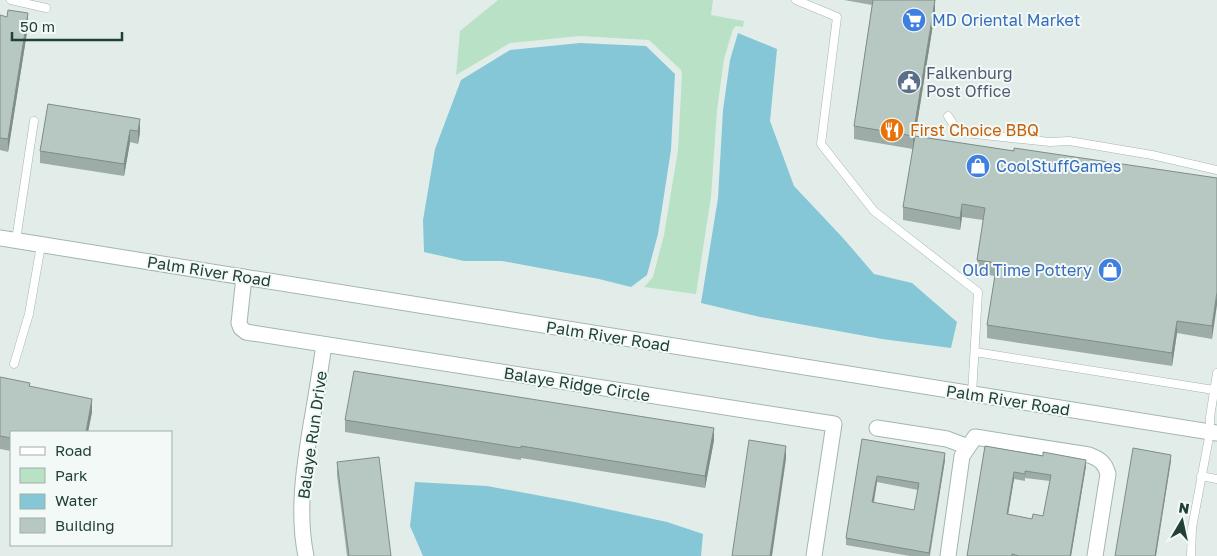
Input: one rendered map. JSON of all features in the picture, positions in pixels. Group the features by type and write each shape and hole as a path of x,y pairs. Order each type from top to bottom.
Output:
{"street":[{"name":"Palm River Road","path":"0,238 1214,432"},
{"name":"Balaye Ridge Circle","path":"244,277 239,323 246,332 834,424 814,556"},
{"name":"Balaye Run Drive","path":"306,556 303,540 302,498 306,459 324,344"},
{"path":"877,428 947,439 968,447"},
{"path":"948,556 962,456 975,437 1089,455 1102,462 1108,474 1095,556"}],"lane":[{"path":"11,0 46,8"},
{"path":"796,0 837,17 821,144 874,211 978,292 972,394"},
{"path":"948,116 959,130 971,134 1050,142 1069,141 1217,170"},
{"path":"16,240 34,121"},
{"path":"14,364 29,314 42,245"},
{"path":"975,352 1214,390"},
{"path":"1191,556 1192,528 1201,476 1214,432 1210,417 1217,373"},
{"path":"1201,476 1217,479"}],"green space":[{"path":"498,0 713,0 711,15 744,21 743,27 736,26 733,29 724,59 717,110 711,197 696,294 644,287 653,277 664,235 678,150 681,70 649,40 580,36 510,43 456,75 460,31"}],"water":[{"path":"738,33 777,49 770,121 794,186 874,274 912,283 957,322 951,348 882,339 760,317 701,303 718,198 723,110 730,60"},
{"path":"580,43 646,46 675,74 671,150 658,234 647,275 631,287 599,279 502,261 464,261 424,252 423,220 435,149 461,80 510,50"},
{"path":"415,482 487,486 667,522 703,534 701,556 423,556 410,526"}],"building":[{"path":"873,0 935,0 913,136 854,126"},
{"path":"8,10 28,13 8,139 0,138 0,15 7,17"},
{"path":"48,104 140,119 138,131 130,130 124,164 40,151"},
{"path":"915,136 1014,151 1014,148 1217,178 1217,292 1212,326 1177,321 1172,353 987,325 997,263 977,260 985,208 962,204 960,218 903,207"},
{"path":"354,371 714,428 705,476 345,420"},
{"path":"0,377 30,383 29,386 92,399 86,431 10,431 10,438 0,436"},
{"path":"862,439 945,453 929,553 846,538","holes":["877,476 919,483 914,510 872,502"]},
{"path":"749,440 786,446 770,556 732,556"},
{"path":"985,446 1043,456 1043,452 1086,460 1070,556 1019,556 1012,554 1012,556 967,556","holes":["1025,471 1051,475 1043,516 1033,514 1032,519 1007,514 1014,472 1025,474"]},
{"path":"1133,448 1171,455 1155,556 1115,556"},
{"path":"379,457 391,556 349,556 337,462"}],"place":[{"name":"MD Oriental Market","path":"914,20"},
{"name":"Falkenburg Post Office","path":"909,82"},
{"name":"First Choice BBQ","path":"892,130"},
{"name":"CoolStuffGames","path":"978,166"},
{"name":"Old Time Pottery","path":"1110,270"}]}
